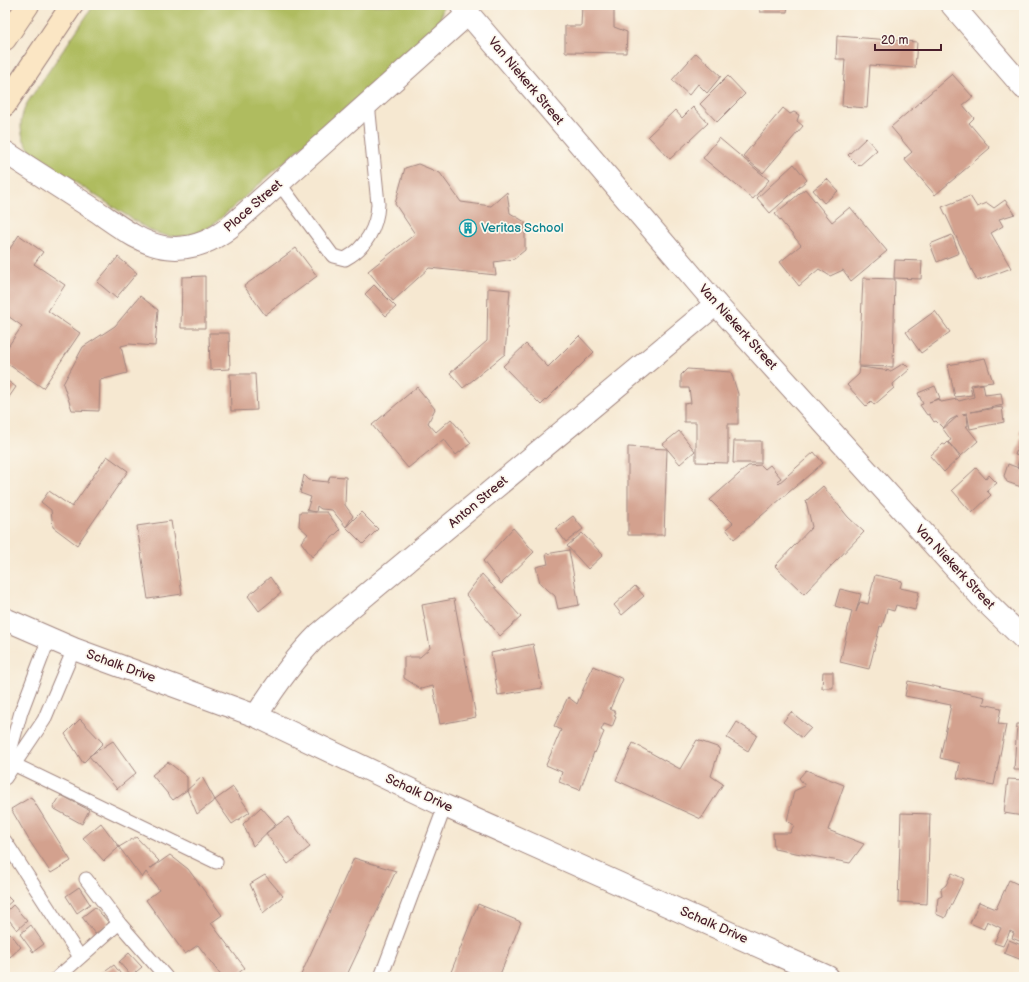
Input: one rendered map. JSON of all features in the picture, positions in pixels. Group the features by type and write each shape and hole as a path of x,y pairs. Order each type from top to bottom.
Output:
{"street":[{"path":"5,39 28,5"},
{"path":"5,105 72,5"},
{"path":"952,5 1024,88"},
{"name":"Place Street","path":"5,152 127,231 151,244 165,248 192,246 217,237 368,103 465,9"},
{"name":"Van Niekerk Street","path":"465,9 716,304 984,600 1024,639"},
{"name":"Anton Street","path":"256,716 278,681 298,656 319,634 716,304"},
{"name":"Schalk Drive","path":"5,619 74,649 256,716 445,806 828,977"}],"lane":[{"path":"279,183 333,256 345,259 355,254 374,228 378,217 368,103"},
{"path":"5,778 21,712 49,638"},
{"path":"9,765 44,720 74,649"},
{"path":"9,765 216,862"},
{"path":"381,977 429,853 445,806"},
{"path":"5,841 80,956"},
{"path":"86,880 119,923 166,977"},
{"path":"58,977 119,923"}],"green space":[{"path":"94,5 443,5 443,7 440,21 431,33 214,224 197,233 172,236 163,235 146,228 39,159 24,140 21,126 27,103"}],"building":[{"path":"582,5 614,5 614,27 627,32 626,53 565,52 565,26 581,26"},
{"path":"760,5 788,5 787,12 760,12"},
{"path":"837,36 917,42 915,68 870,65 867,108 842,106 845,59 836,59"},
{"path":"696,53 721,76 707,93 698,84 689,95 672,80"},
{"path":"952,74 973,97 963,105 974,118 969,123 990,148 935,195 904,159 912,152 891,127"},
{"path":"728,76 745,94 717,122 700,104"},
{"path":"693,107 708,123 670,159 648,136 675,110 682,118"},
{"path":"783,108 790,114 794,112 799,115 797,121 803,126 763,173 743,156"},
{"path":"719,138 769,180 753,199 703,158"},
{"path":"866,138 877,150 859,166 848,155"},
{"name":"Veritas School","path":"418,164 440,173 461,202 491,206 507,192 510,213 525,222 525,250 514,259 494,262 496,275 429,268 393,301 368,271 415,234 395,204 405,168"},
{"path":"794,164 807,180 770,213 757,198"},
{"path":"827,179 838,191 824,203 813,190"},
{"path":"805,189 832,222 850,207 887,251 851,281 843,270 830,276 819,269 799,286 780,262 801,245 775,214"},
{"path":"970,196 977,207 987,203 994,208 1005,200 1015,214 999,219 1003,226 991,233 1011,268 977,281 942,207"},
{"path":"19,235 43,252 34,264 65,285 48,311 80,333 43,388 5,362 5,351 22,326 5,314 5,256"},
{"path":"952,235 959,253 937,262 930,244"},
{"path":"296,248 317,276 265,315 244,286"},
{"path":"118,257 137,273 116,298 97,282"},
{"path":"895,260 922,261 921,279 894,278"},
{"path":"205,276 205,328 181,328 182,277"},
{"path":"863,278 895,279 893,367 859,366"},
{"path":"374,285 396,307 386,316 365,294"},
{"path":"488,288 510,290 505,354 463,388 450,373 487,341"},
{"path":"140,296 158,310 155,346 129,344 121,346 127,373 100,380 99,411 72,410 63,384 83,347 115,326"},
{"path":"935,311 950,332 921,353 906,332"},
{"path":"209,333 229,333 230,369 210,370"},
{"path":"579,336 594,352 541,405 503,366 526,344 548,367"},
{"path":"985,358 993,382 970,385 972,395 955,397 948,365"},
{"path":"904,363 910,369 893,384 894,388 874,405 871,401 866,406 847,385 859,374 860,367 891,371"},
{"path":"687,369 731,372 738,394 738,424 728,424 728,463 696,462 696,422 684,422 684,404 691,403 689,388 681,388 681,375"},
{"path":"230,374 255,374 257,410 231,411"},
{"path":"5,379 16,387 5,403"},
{"path":"983,384 985,395 1001,393 1003,405 971,412 1002,407 1004,422 970,429 967,413 962,414 967,415 968,426 966,426 978,441 961,456 948,442 951,440 943,429 958,416 950,420 943,428 936,421 934,422 929,414 927,415 920,405 923,404 918,393 935,386 940,398 929,402 939,399 941,402 957,399 959,401 974,397 972,386"},
{"path":"417,387 435,409 428,423 436,432 451,419 471,443 456,455 444,439 408,468 372,425"},
{"path":"1024,419 1024,468 1017,466 1020,456 1015,455 1022,435 1019,434"},
{"path":"679,431 695,451 680,464 663,444"},
{"path":"734,441 761,441 761,463 733,463"},
{"path":"948,442 960,457 944,472 930,456 943,444 945,445"},
{"path":"628,447 667,449 664,535 628,535"},
{"path":"814,452 823,463 734,539 726,529 733,523 710,500 748,466 761,465 765,469 770,465 781,478 777,481 779,483"},
{"path":"107,456 128,471 77,545 53,527 51,510 41,502 49,491 72,507"},
{"path":"1008,464 1024,470 1024,488 1007,482 1004,476"},
{"path":"976,468 986,479 989,475 997,483 987,491 991,495 972,513 952,490"},
{"path":"304,475 309,480 328,482 330,476 346,477 345,505 353,516 346,527 332,510 321,509 317,506 316,512 307,510 311,497 300,493"},
{"path":"823,486 848,517 864,532 804,594 775,566 812,527 806,501"},
{"path":"300,512 327,512 340,530 312,557 301,542 308,534 299,526"},
{"path":"361,512 378,529 363,544 346,527"},
{"path":"573,516 583,529 566,542 556,529"},
{"path":"171,521 182,594 148,599 137,526"},
{"path":"513,528 534,552 501,584 483,561"},
{"path":"582,533 603,555 588,569 567,546"},
{"path":"569,550 579,605 558,609 555,596 540,583 536,567 548,564 546,554"},
{"path":"482,574 521,617 500,636 466,595"},
{"path":"875,575 902,581 900,588 919,592 915,610 896,605 894,611 887,609 882,627 880,626 869,669 840,662 852,611 835,606 840,589 861,594 856,612 860,602 868,604"},
{"path":"270,577 281,593 259,611 248,596"},
{"path":"635,586 644,596 622,615 614,605"},
{"path":"454,599 476,717 440,724 433,686 421,689 404,678 404,657 420,657 430,648 422,605"},
{"path":"533,644 542,688 498,695 491,653"},
{"path":"593,666 623,679 610,709 616,712 614,716 616,717 612,727 604,724 601,730 604,732 595,753 594,752 580,790 559,782 562,772 546,765 561,730 554,726 568,697 577,704"},
{"path":"823,672 833,672 833,688 822,688"},
{"path":"908,681 985,697 983,704 1001,708 998,724 1006,725 994,785 957,778 960,763 940,758 951,705 905,696"},
{"path":"791,712 811,728 802,738 783,722"},
{"path":"80,719 103,743 83,763 65,734"},
{"path":"737,722 757,735 748,751 727,738"},
{"path":"1017,724 1024,724 1024,770 1014,770"},
{"path":"697,740 720,748 711,776 723,784 701,819 616,780 633,743 680,769"},
{"path":"113,741 136,773 117,789 89,756"},
{"path":"168,762 187,777 187,790 173,800 152,775"},
{"path":"806,770 844,785 828,830 864,844 850,863 774,849 773,833 790,833 794,825 787,821 794,791 805,786 799,778"},
{"path":"202,777 215,800 197,814 187,790"},
{"path":"1008,779 1024,780 1023,816 1004,813"},
{"path":"233,787 250,812 232,824 215,800"},
{"path":"61,795 89,810 82,824 53,808"},
{"path":"31,797 71,861 51,873 11,809"},
{"path":"261,807 276,824 253,846 243,824"},
{"path":"901,813 930,814 927,904 898,902"},
{"path":"288,817 310,847 288,864 266,833"},
{"path":"101,823 119,847 104,861 83,838"},
{"path":"136,837 159,861 150,869 170,855 188,869 222,915 211,923 245,968 233,977 222,977 198,945 185,954 146,900 159,890 146,872 142,878 119,847"},
{"path":"354,858 396,871 346,977 300,977"},
{"path":"952,873 964,879 945,918 936,914 938,898 942,896 941,889 946,885"},
{"path":"265,875 283,896 263,913 250,884"},
{"path":"1009,880 1024,887 1024,943 1012,938 1014,933 1010,931 1003,946 994,943 1001,928 987,921 984,929 970,923 979,902 996,909"},
{"path":"79,887 90,904 77,913 66,896"},
{"path":"5,894 12,901 5,907"},
{"path":"478,904 521,922 499,977 449,977"},
{"path":"13,905 27,921 17,930 5,915 5,913"},
{"path":"95,907 109,923 95,934 82,917"},
{"path":"31,925 44,944 33,952 20,934"},
{"path":"10,933 21,947 10,957 5,951 5,937"},
{"path":"1009,940 1024,946 1022,960 1004,953"},
{"path":"129,953 142,967 131,976 119,962"},
{"path":"114,965 123,977 98,977"}],"place":[{"name":"Veritas School","path":"468,228"}]}
